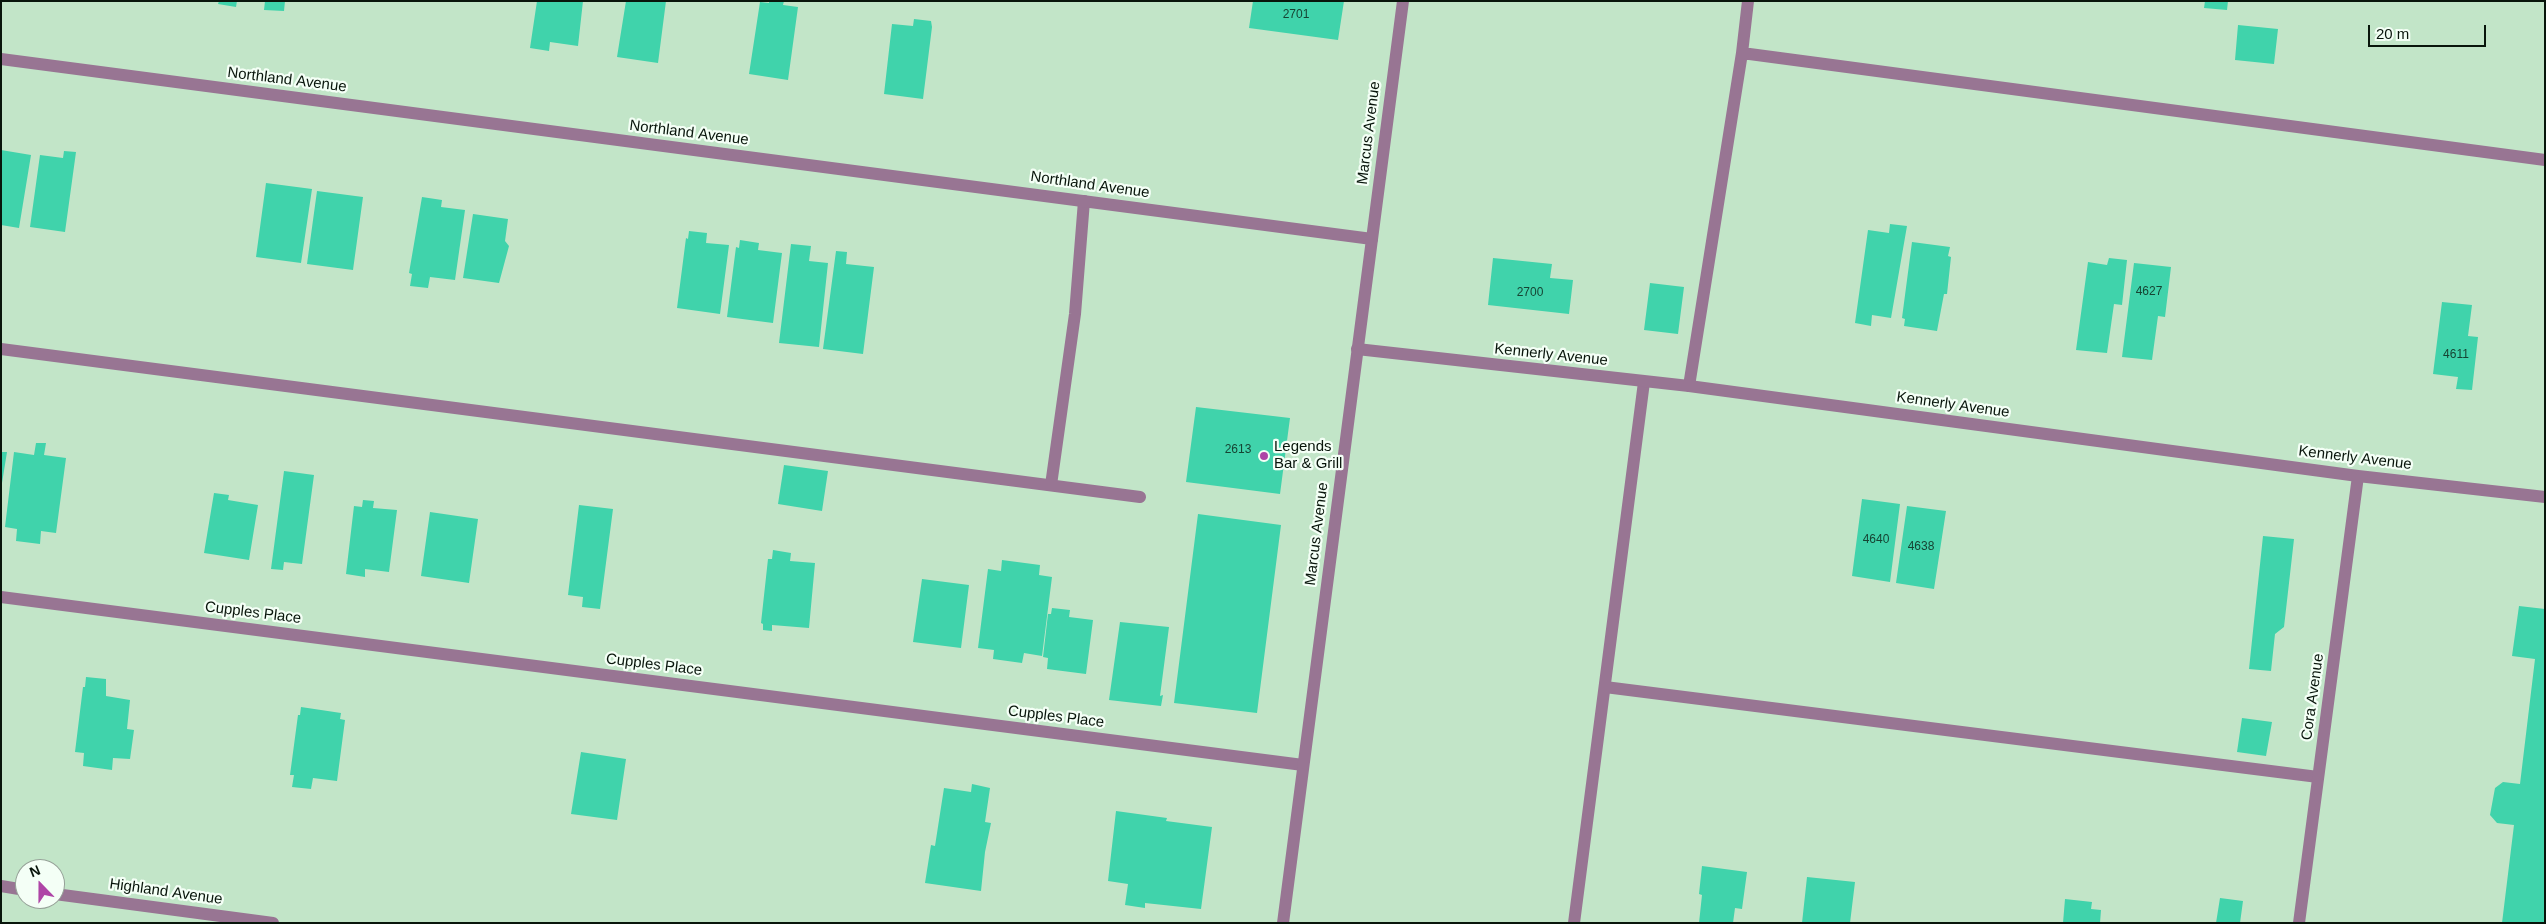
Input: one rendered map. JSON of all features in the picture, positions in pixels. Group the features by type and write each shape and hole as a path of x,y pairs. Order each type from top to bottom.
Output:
{"street":[{"name":"Marcus Avenue","path":"1283,923 1403,1"},
{"path":"1689,386 1742,53 1748,1"},
{"path":"1742,53 2545,160"},
{"name":"Northland Avenue","path":"1,59 1372,239"},
{"path":"1051,485 1074,314 1084,201"},
{"path":"1,349 1140,497"},
{"name":"Kennerly Avenue","path":"1357,349 1689,386 2358,476 2545,497"},
{"path":"1574,923 1644,382"},
{"name":"Cora Avenue","path":"2299,923 2358,476"},
{"name":"Cupples Place","path":"1,597 1303,765"},
{"path":"1604,687 2318,777"},
{"path":"1,886 15,888"},
{"name":"Highland Avenue","path":"65,895 273,923"}],"building":[{"path":"219,1 237,1 236,7 218,4"},
{"path":"265,1 285,1 284,11 264,10"},
{"path":"537,1 583,1 578,46 550,42 549,51 530,48"},
{"path":"626,1 666,1 658,63 617,57"},
{"path":"769,1 784,1 783,5 798,7 788,80 749,74 760,2 769,3"},
{"path":"1253,1 1344,1 1338,40 1249,28"},
{"path":"2205,1 2228,1 2227,10 2204,8"},
{"path":"914,19 931,21 932,27 923,99 884,94 892,24 913,26"},
{"path":"2238,25 2278,29 2274,64 2235,60"},
{"path":"1,150 31,155 19,228 1,225"},
{"path":"64,151 76,152 65,232 30,227 40,155 63,158"},
{"path":"266,183 312,189 301,263 256,257"},
{"path":"317,191 363,197 353,270 307,264"},
{"path":"422,197 442,200 441,207 465,210 455,280 430,277 428,288 410,286 412,274 409,273"},
{"path":"473,214 508,219 505,241 509,246 499,283 463,278"},
{"path":"1890,224 1907,226 1891,318 1872,315 1871,326 1855,323 1868,230 1889,233"},
{"path":"689,231 707,233 706,243 729,245 720,314 677,308 686,238 688,239"},
{"path":"740,240 759,243 758,250 782,253 773,323 727,317 736,247 739,248"},
{"path":"1912,242 1950,247 1948,256 1951,257 1947,294 1944,294 1937,331 1904,326 1905,319 1902,318"},
{"path":"791,244 811,246 809,261 828,263 819,347 779,343"},
{"path":"836,251 847,252 846,264 874,267 863,354 823,349"},
{"path":"1493,258 1552,264 1550,278 1573,280 1569,314 1488,305"},
{"path":"2109,258 2127,260 2122,305 2114,304 2107,353 2076,350 2088,262 2107,265"},
{"path":"2134,263 2171,267 2165,317 2158,316 2152,360 2122,357"},
{"path":"1650,283 1684,287 1678,334 1644,330"},
{"path":"2442,302 2472,305 2468,336 2478,337 2472,390 2456,389 2458,377 2433,374"},
{"path":"1196,407 1290,418 1280,494 1186,482"},
{"path":"36,443 46,443 44,455 66,458 56,533 41,531 40,544 16,541 17,529 5,527 14,452 34,455"},
{"path":"1,452 7,452 2,483 1,482"},
{"path":"784,465 828,471 822,511 778,504"},
{"path":"284,471 314,475 302,564 284,562 283,570 271,569"},
{"path":"214,493 229,495 228,500 258,505 249,560 204,553"},
{"path":"1862,499 1900,504 1890,582 1852,576"},
{"path":"363,500 374,501 373,508 397,510 389,572 365,569 365,577 346,574 354,506 362,507"},
{"path":"579,505 613,509 600,609 582,607 583,597 568,595"},
{"path":"1907,506 1946,511 1934,589 1896,583"},
{"path":"430,512 478,519 469,583 421,576"},
{"path":"1198,514 1281,525 1257,713 1174,703"},
{"path":"2263,536 2294,539 2284,627 2275,634 2271,671 2249,669"},
{"path":"773,550 791,553 790,561 815,563 809,628 772,625 772,631 763,630 763,624 761,623 768,559 772,559"},
{"path":"1002,560 1040,565 1039,575 1052,577 1042,656 1024,653 1022,663 993,659 994,650 978,648 988,569 1001,571"},
{"path":"922,579 969,585 961,648 913,642"},
{"path":"2519,606 2545,609 2545,923 2502,923 2514,825 2497,823 2490,815 2495,788 2503,782 2520,784 2535,659 2512,656"},
{"path":"1052,608 1070,610 1069,617 1093,620 1086,674 1047,669 1048,658 1043,657 1048,614 1051,614"},
{"path":"1120,622 1169,627 1160,696 1163,695 1161,706 1109,700"},
{"path":"86,677 106,679 106,696 130,700 127,729 134,730 130,759 113,758 112,770 83,766 84,753 75,752 83,687 85,687"},
{"path":"301,707 341,713 340,719 345,720 337,781 313,778 311,789 292,787 294,775 290,775 298,715 300,715"},
{"path":"2242,718 2272,722 2266,756 2237,752"},
{"path":"581,752 626,759 617,820 571,814"},
{"path":"972,784 990,788 985,822 991,823 985,852 981,891 925,883 931,845 935,846 944,788 971,792"},
{"path":"1116,811 1167,818 1166,821 1212,827 1201,909 1145,903 1145,908 1125,905 1128,884 1108,881"},
{"path":"1702,866 1747,872 1742,909 1735,908 1733,923 1699,923 1702,895 1699,894"},
{"path":"1807,877 1855,882 1850,923 1802,923"},
{"path":"2220,898 2243,901 2240,923 2216,923"},
{"path":"2065,899 2092,902 2091,909 2101,910 2100,923 2063,923"}],"place":[{"name":"Legends Bar & Grill","path":"1264,456"}]}
